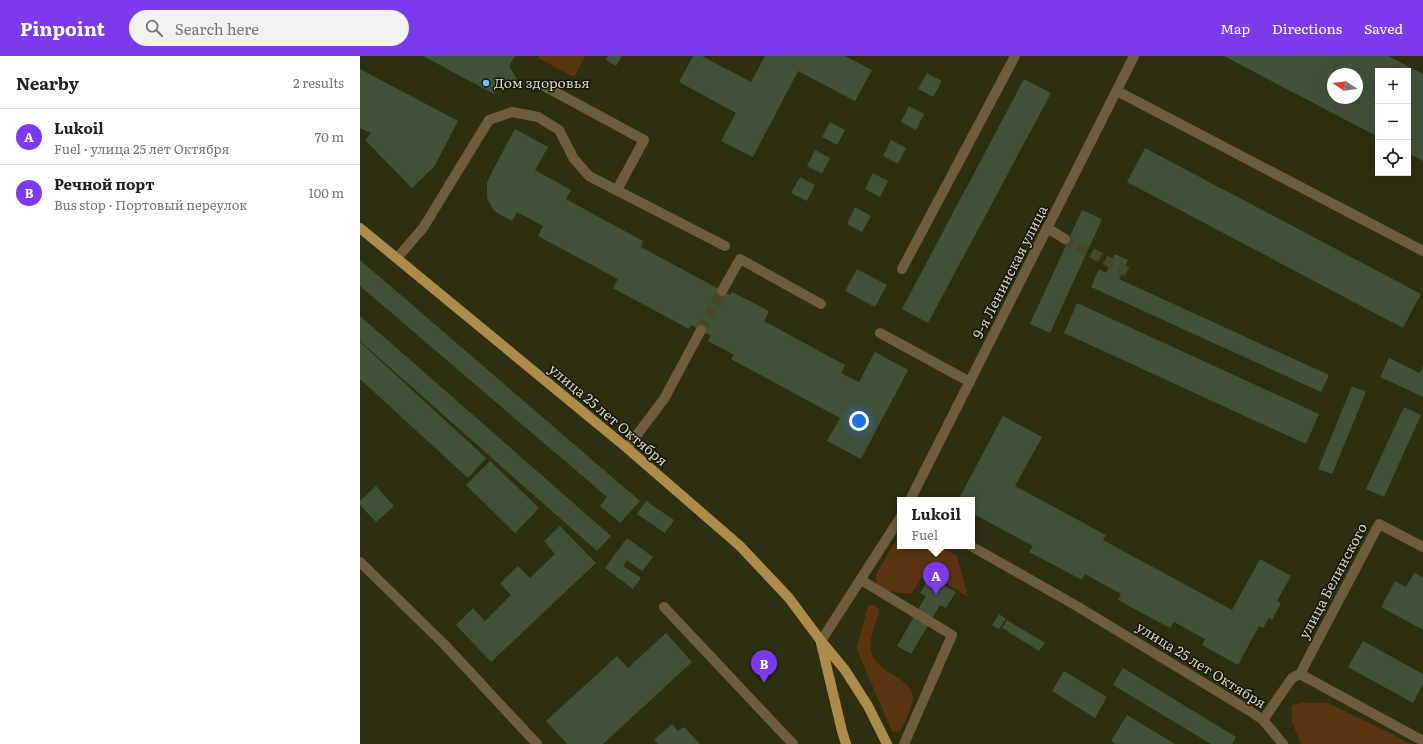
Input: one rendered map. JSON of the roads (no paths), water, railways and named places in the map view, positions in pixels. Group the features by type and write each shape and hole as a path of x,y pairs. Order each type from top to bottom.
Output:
{"main road":[{"name":"улица 25 лет Октября","path":"360,228 627,448 740,546 789,598 845,670 868,706 887,744"},
{"path":"821,641 846,744"}],"street":[{"path":"902,268 1015,56"},
{"name":"9-я Ленинская улица","path":"912,497 1134,56"},
{"path":"544,86 644,140 617,190"},
{"path":"1117,91 1423,251"},
{"path":"396,258 423,228 490,120 512,112 538,117 559,130 574,159 589,176 726,246"},
{"path":"1047,228 1065,239"},
{"path":"722,291 740,259 821,304"},
{"path":"627,448 664,398 701,330"},
{"path":"880,333 970,382"},
{"path":"821,641 897,523"},
{"name":"улица Белинского","path":"1300,674 1379,524 1423,547"},
{"name":"улица 25 лет Октября","path":"975,548 1075,605 1263,720 1292,678 1300,674"},
{"path":"360,562 444,644 537,744"},
{"path":"861,580 952,635 904,744"},
{"path":"664,607 793,744"},
{"path":"1300,674 1423,741"},
{"path":"1263,720 1283,744"}],"tunnel":[{"path":"1065,239 1130,273"},
{"path":"701,330 722,291"}],"place":[{"name":"Дом здоровья","path":"486,83"},
{"name":"Lukoil","path":"936,595"},
{"name":"Речной порт","path":"764,683"}]}
